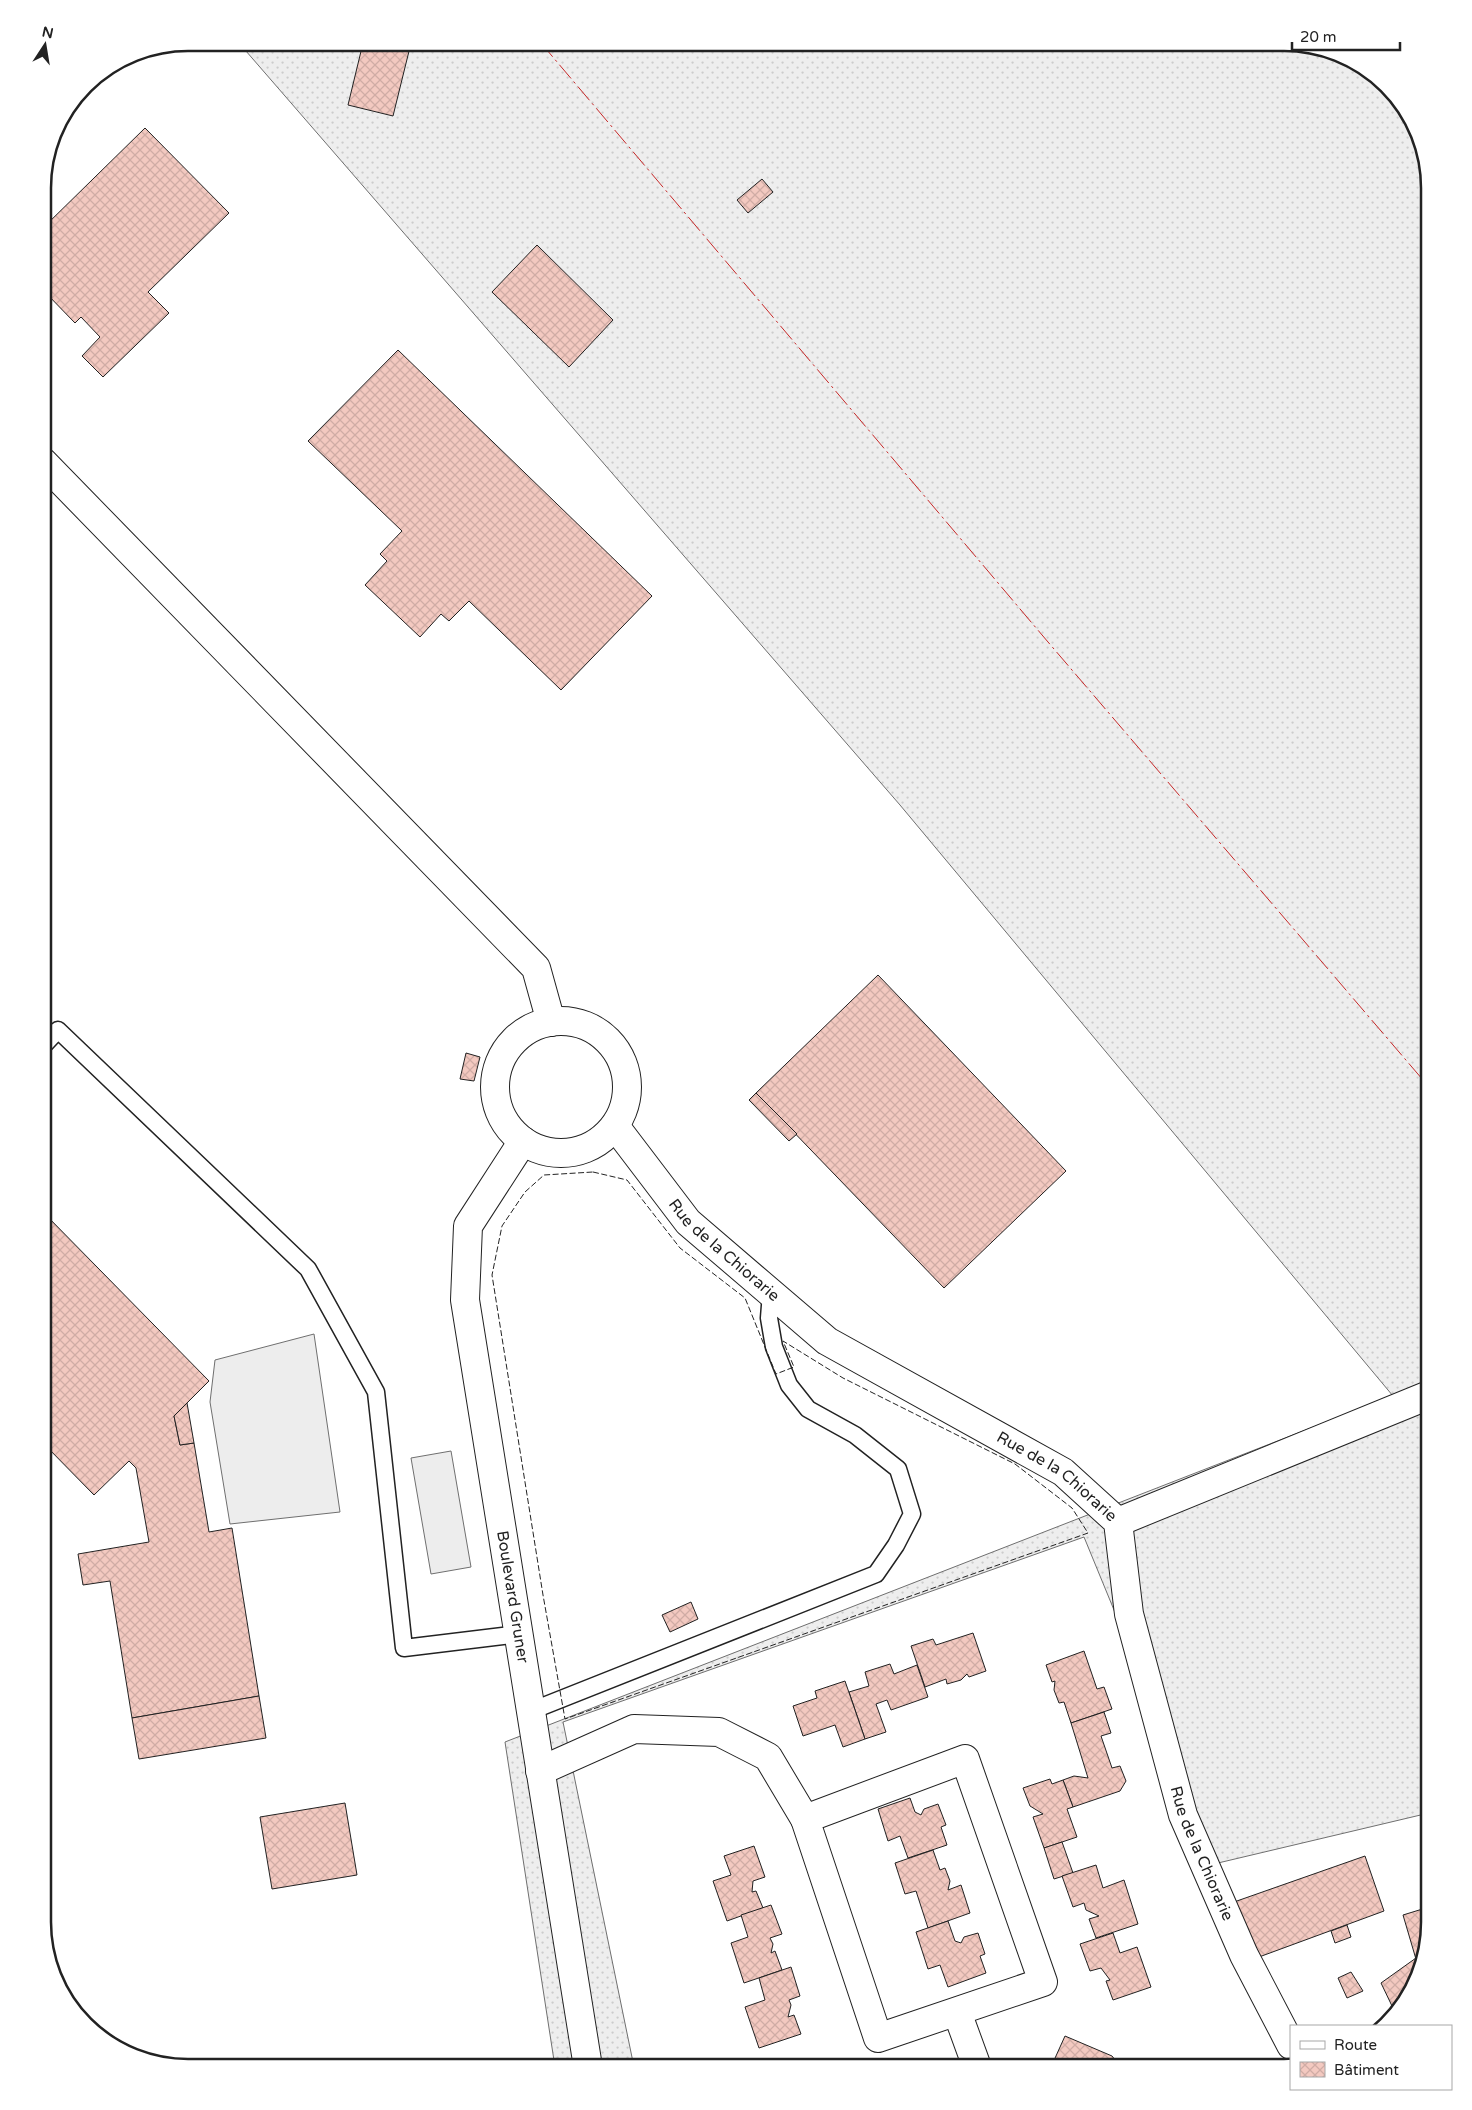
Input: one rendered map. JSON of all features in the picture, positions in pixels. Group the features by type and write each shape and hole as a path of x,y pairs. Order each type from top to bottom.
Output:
{"street":[{"path":"52,471 536,968 551,1022"},
{"path":"551,1022 573,1022 594,1030 611,1044 623,1063 627,1085 625,1107 615,1126 600,1141 582,1150 561,1153 541,1150 523,1141 507,1125 497,1104 495,1083 500,1061 512,1042 530,1029 551,1022"},
{"name":"Rue de la Chiorarie","path":"615,1126 688,1222 828,1341 1062,1472 1118,1522 1129,1614 1182,1816 1244,1955 1290,2043"},
{"name":"Boulevard Gruner","path":"523,1141 468,1226 465,1300 587,2058"},
{"path":"1118,1522 1421,1399"},
{"path":"540,1771 634,1729 719,1732 768,1757 805,1819 878,2038 1043,1982 966,1759 805,1819"},
{"path":"957,2012 974,2059"}],"lane":[{"path":"52,1037 58,1030 308,1269 376,1392 404,1648 518,1634"},
{"path":"531,1710 876,1574 896,1545 912,1514 898,1469 855,1435 808,1409 789,1385 774,1347 769,1318 771,1293"}],"shaded area":[{"path":"247,52 1293,52 1311,54 1344,65 1374,85 1398,112 1410,136 1420,170 1421,1815 1218,1863 1084,1537 563,1722 632,2058 554,2058 505,1742 1393,1396 900,805"},
{"path":"314,1334 340,1512 230,1524 210,1402 215,1360"},
{"path":"451,1451 471,1567 431,1574 411,1458"}],"building":[{"path":"361,52 409,52 393,116 348,105"},
{"path":"145,128 229,213 148,292 169,313 103,377 82,356 100,337 81,317 75,323 52,299 52,219"},
{"path":"762,179 773,192 748,213 737,200"},
{"path":"537,245 613,320 569,367 492,292"},
{"path":"398,350 652,596 561,690 469,601 449,621 441,614 420,637 365,585 387,561 380,554 402,531 308,441"},
{"path":"878,975 1066,1171 944,1288 756,1093"},
{"path":"466,1053 480,1057 474,1081 460,1079"},
{"path":"756,1093 797,1134 789,1141 749,1100"},
{"path":"51,1221 209,1381 174,1416 180,1445 194,1443 209,1532 232,1528 259,1696 132,1718 110,1581 83,1585 78,1554 149,1542 136,1468 129,1461 94,1495 51,1451"},
{"path":"187,1403 194,1443 180,1445 174,1416"},
{"path":"691,1602 698,1619 670,1632 662,1615"},
{"path":"973,1633 986,1671 969,1677 967,1674 961,1680 947,1684 946,1679 925,1687 911,1646 933,1639 936,1645"},
{"path":"1084,1651 1097,1689 1104,1687 1112,1709 1071,1723 1064,1702 1059,1703 1054,1690 1055,1681 1052,1682 1046,1665"},
{"path":"890,1664 894,1674 917,1665 928,1697 891,1710 887,1700 876,1704 886,1732 865,1739 849,1692 869,1686 865,1672"},
{"path":"845,1681 865,1739 843,1747 835,1725 803,1736 793,1706 817,1698 815,1691"},
{"path":"259,1696 266,1738 139,1759 132,1718"},
{"path":"1104,1712 1111,1733 1101,1736 1112,1768 1120,1766 1126,1781 1120,1791 1073,1807 1063,1780 1074,1776 1088,1778 1071,1723"},
{"path":"1050,1779 1052,1784 1063,1780 1073,1807 1067,1809 1077,1837 1044,1848 1033,1817 1043,1814 1030,1806 1023,1788"},
{"path":"910,1798 915,1812 921,1815 924,1809 938,1804 946,1825 941,1827 947,1845 908,1858 900,1836 888,1841 878,1809"},
{"path":"345,1803 357,1875 272,1889 260,1817"},
{"path":"1062,1842 1073,1873 1054,1879 1044,1848"},
{"path":"754,1846 765,1877 753,1881 752,1892 756,1891 763,1908 727,1921 713,1881 731,1875 724,1856"},
{"path":"933,1850 940,1870 945,1868 950,1881 948,1890 961,1885 970,1913 928,1928 916,1891 905,1894 895,1863"},
{"path":"1365,1856 1384,1911 1259,1957 1234,1902"},
{"path":"1096,1865 1103,1888 1124,1880 1138,1924 1096,1938 1089,1919 1099,1916 1086,1910 1084,1903 1073,1907 1062,1876"},
{"path":"771,1905 782,1934 770,1938 773,1944 771,1953 775,1951 782,1970 744,1983 731,1943 748,1937 741,1915"},
{"path":"1421,1909 1420,1940 1416,1958 1403,1915"},
{"path":"948,1921 955,1941 961,1943 964,1937 978,1933 985,1954 980,1956 986,1973 948,1987 940,1965 928,1969 916,1932"},
{"path":"1347,1925 1351,1937 1335,1943 1331,1931"},
{"path":"1113,1933 1120,1953 1137,1947 1151,1987 1113,2000 1106,1981 1110,1980 1101,1968 1090,1971 1080,1944"},
{"path":"1416,1958 1402,1990 1392,2005 1381,1983"},
{"path":"791,1967 800,1996 789,2000 791,2005 788,2017 794,2015 801,2034 759,2048 745,2007 765,2000 759,1978"},
{"path":"1351,1972 1363,1991 1347,1998 1338,1978"},
{"path":"1065,2036 1112,2056 1114,2059 1055,2059"}],"fence":[{"path":"593,1172 627,1180 680,1248 745,1298 776,1374 794,1367 783,1341 843,1378 1015,1464 1072,1508 1088,1533 565,1719 543,1595 492,1275 502,1226 525,1192 544,1175 593,1172"}],"power":[{"path":"549,52 1048,642 1421,1078"}]}
